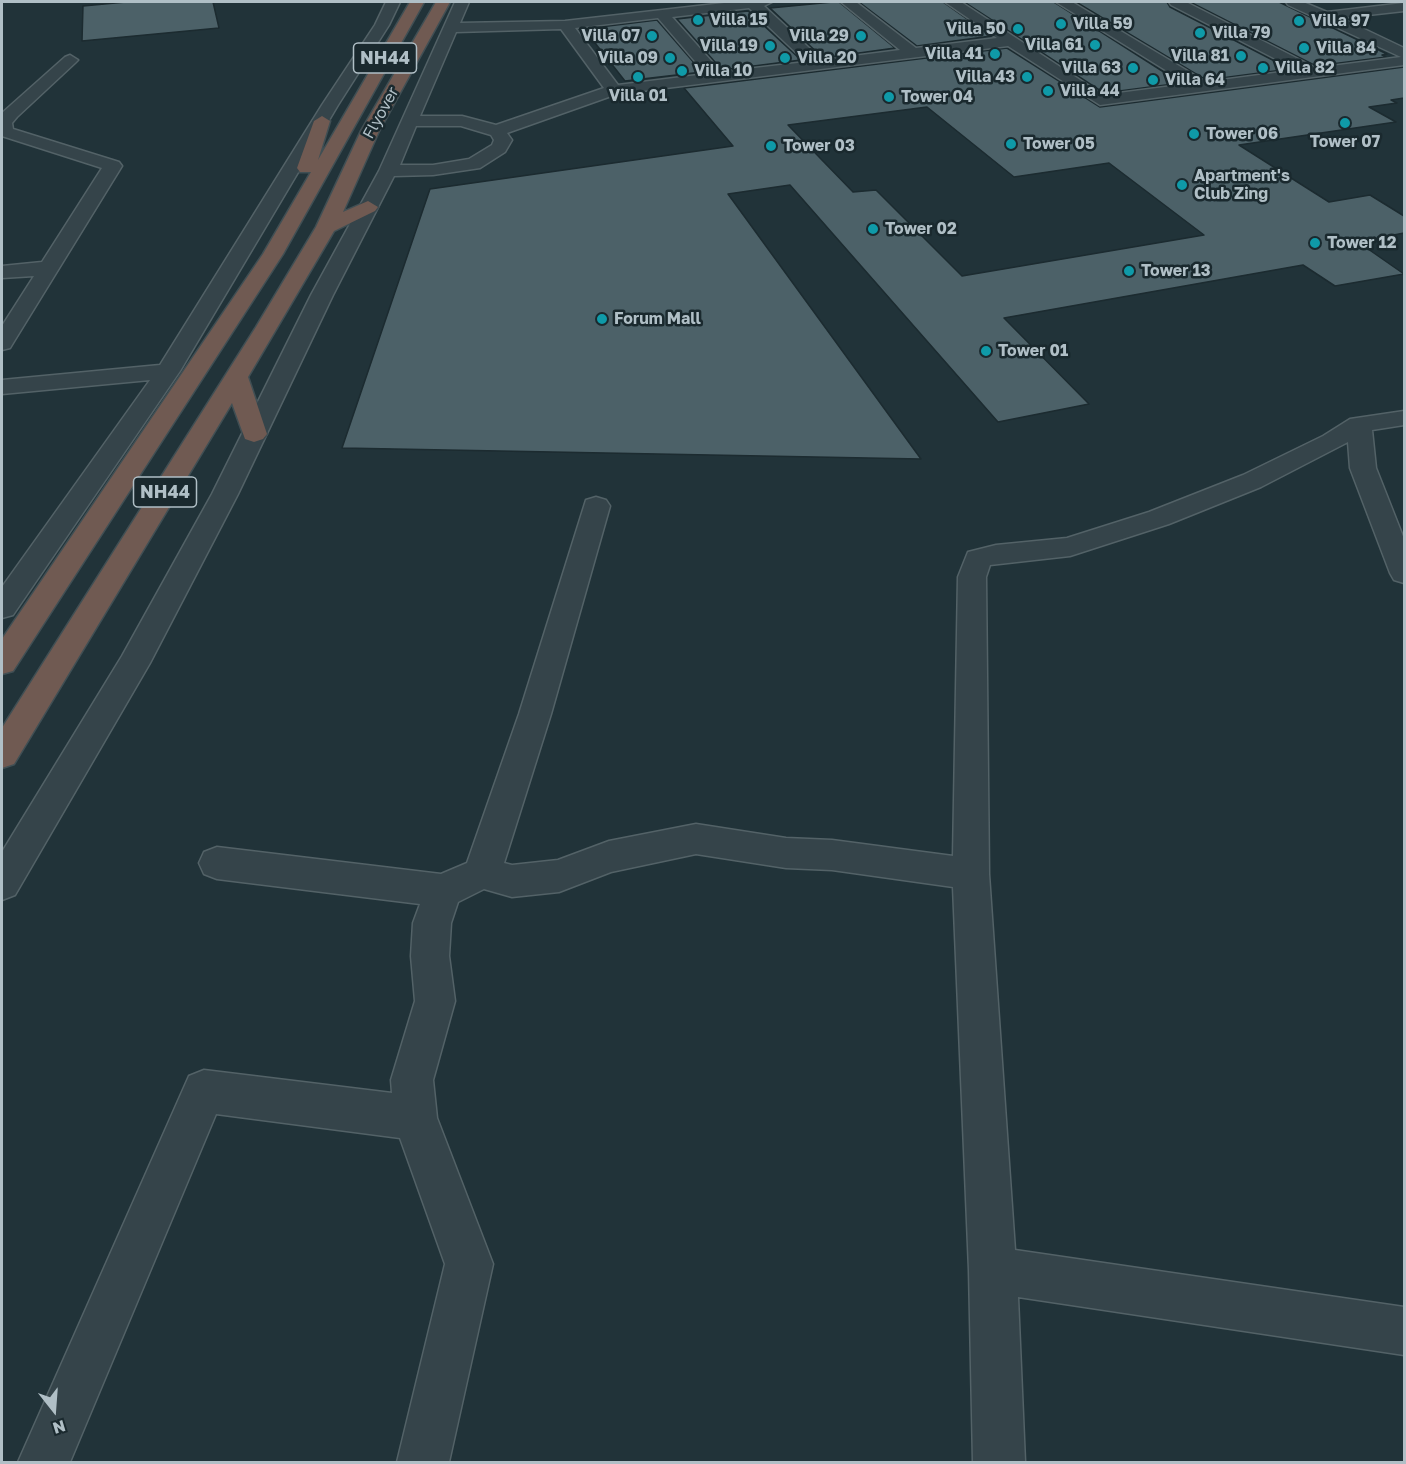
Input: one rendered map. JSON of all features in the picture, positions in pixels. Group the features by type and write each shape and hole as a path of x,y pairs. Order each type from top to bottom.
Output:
{"highway":[{"name":"Flyover","path":"302,201 417,2"},
{"name":"Flyover","path":"326,227 356,161 443,2"},
{"path":"302,201 298,190 322,121"},
{"name":"NH44","path":"2,663 273,254 302,201"},
{"path":"326,227 368,207"},
{"name":"NH44","path":"2,755 326,227"},
{"path":"236,376 254,434"}],"street":[{"path":"2,608 168,371 382,25 393,2"},
{"path":"2,884 134,663 225,494 388,171 462,2"},
{"path":"450,28 565,25 758,2 819,65"},
{"path":"848,2 913,53"},
{"path":"952,2 1100,100 1404,61"},
{"path":"1063,2 1204,87"},
{"path":"1176,2 1315,73"},
{"path":"1293,2 1404,53"},
{"path":"1325,16 1404,7"},
{"path":"661,13 717,77"},
{"path":"565,25 614,90"},
{"path":"409,121 462,121 497,131 614,90 1011,42"},
{"path":"2,343 113,166 5,132 3,122 70,60"},
{"path":"388,171 433,170 474,164 499,148 503,140 497,131"},
{"path":"2,272 49,268"},
{"path":"2,387 168,371"},
{"path":"999,1462 993,1270 971,873 972,577 978,559 996,554 1030,554 1070,547 1124,531 1211,500 1299,458 1359,424 1404,418"},
{"path":"1359,424 1363,468 1404,573"},
{"path":"482,873 535,714 596,506"},
{"path":"217,863 443,891 482,873 512,881 560,876 609,856 696,839 786,853 832,855 971,873"},
{"path":"423,1462 469,1264 415,1118 412,1080 435,1002 430,956 432,923 443,891"},
{"path":"44,1462 204,1091 415,1118"},
{"path":"993,1270 1404,1331"}],"building":[{"path":"126,2 213,2 219,28 82,41 83,6"},
{"path":"839,2 895,48 823,58 770,8"},
{"path":"859,2 943,2 991,36 917,46"},
{"path":"964,2 1054,2 1181,83 1104,93"},
{"path":"1076,2 1167,2 1170,7 1290,69 1206,80"},
{"path":"1190,2 1279,2 1387,54 1382,55 1386,57 1316,66"},
{"path":"748,11 801,60 722,70 677,19"},
{"path":"657,20 702,72 625,81 584,29"},
{"path":"1007,48 1100,107 1404,67 1404,98 1391,100 1397,103 1369,107 1396,122 1239,145 1329,202 1370,195 1404,216 1404,233 1358,242 1404,274 1335,286 1303,265 1004,318 1089,404 998,422 790,185 728,194 921,459 342,448 430,189 733,146 684,88","holes":["927,107 1014,177 1109,163 1204,235 962,276 876,190 853,192 788,125"]}],"place":[{"name":"Villa 15","path":"698,20"},
{"name":"Villa 97","path":"1299,21"},
{"name":"Villa 59","path":"1061,24"},
{"name":"Villa 50","path":"1018,29"},
{"name":"Villa 79","path":"1200,33"},
{"name":"Villa 07","path":"652,36"},
{"name":"Villa 29","path":"861,36"},
{"name":"Villa 61","path":"1095,45"},
{"name":"Villa 19","path":"770,46"},
{"name":"Villa 84","path":"1304,48"},
{"name":"Villa 41","path":"995,54"},
{"name":"Villa 81","path":"1241,56"},
{"name":"Villa 09","path":"670,58"},
{"name":"Villa 20","path":"785,58"},
{"name":"Villa 63","path":"1133,68"},
{"name":"Villa 82","path":"1263,68"},
{"name":"Villa 10","path":"682,71"},
{"name":"Villa 01","path":"638,77"},
{"name":"Villa 43","path":"1027,77"},
{"name":"Villa 64","path":"1153,80"},
{"name":"Villa 44","path":"1048,91"},
{"name":"Tower 04","path":"889,97"},
{"name":"Tower 07","path":"1345,123"},
{"name":"Tower 06","path":"1194,134"},
{"name":"Tower 05","path":"1011,144"},
{"name":"Tower 03","path":"771,146"},
{"name":"Apartment's Club Zing","path":"1182,185"},
{"name":"Tower 02","path":"873,229"},
{"name":"Tower 12","path":"1315,243"},
{"name":"Tower 13","path":"1129,271"},
{"name":"Forum Mall","path":"602,319"},
{"name":"Tower 01","path":"986,351"}]}
